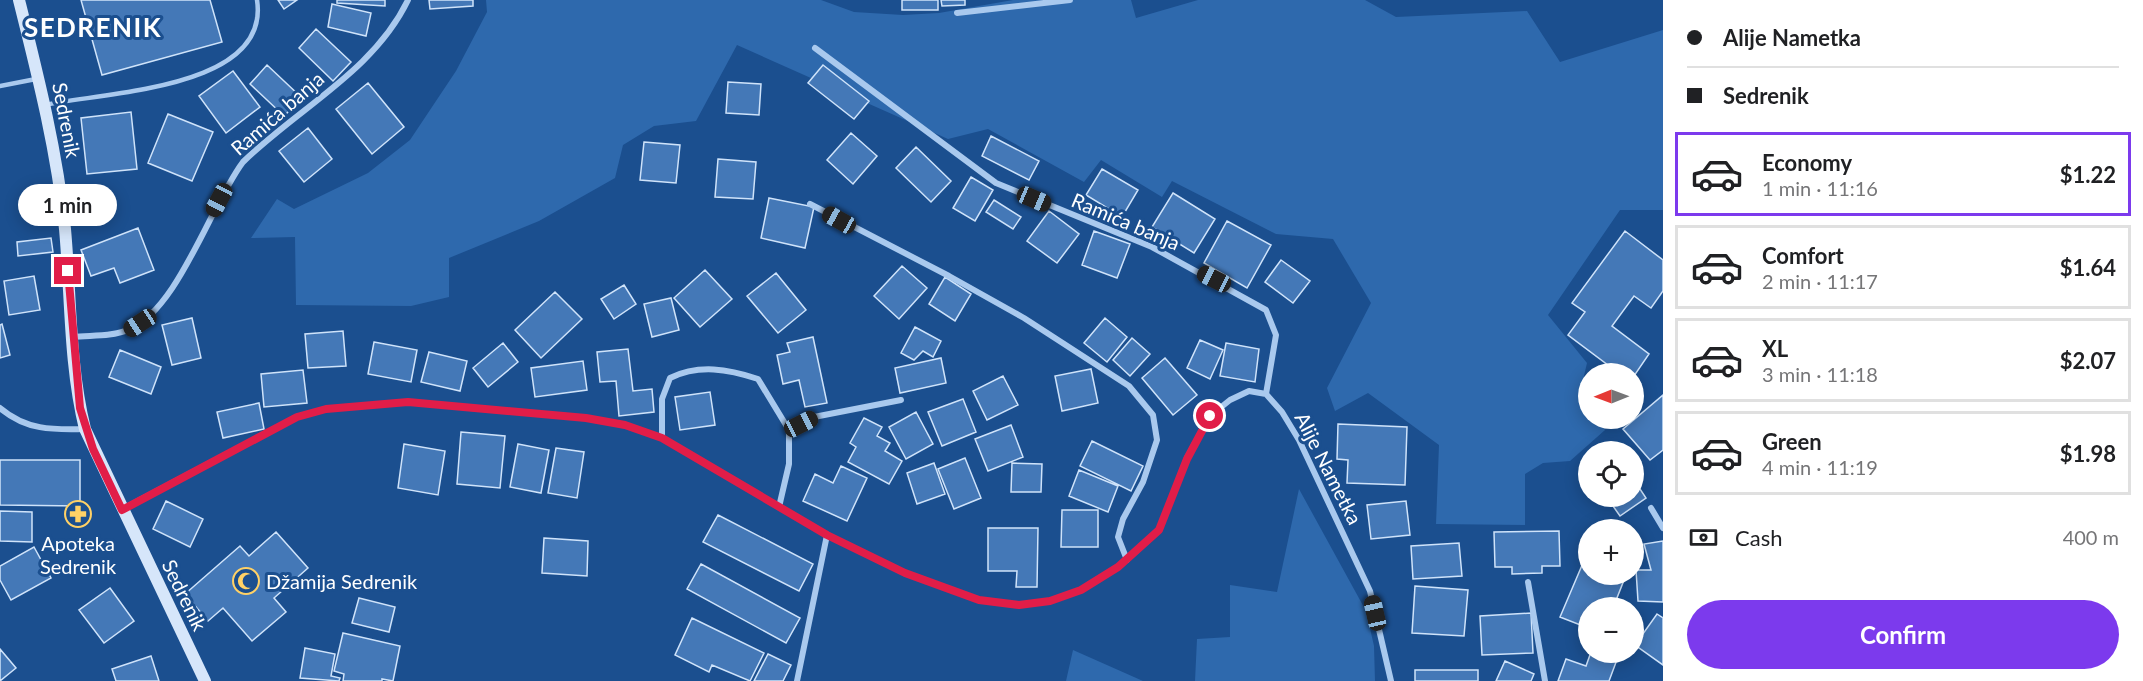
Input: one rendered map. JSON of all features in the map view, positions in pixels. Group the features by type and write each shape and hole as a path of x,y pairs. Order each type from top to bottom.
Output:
{"street":[{"name":"Sedrenik","path":"19,0 45,105 65,227 77,388 85,429 205,681"},
{"name":"Ramića banja","path":"73,337 128,330 165,300 229,180 243,162 369,55 400,17 408,0"},
{"path":"957,13 1070,0"},
{"name":"Ramića banja","path":"815,48 996,183 1152,247 1266,310 1276,334 1266,394"},
{"path":"810,204 949,276 1024,318 1129,386 1153,415 1157,440 1143,482 1123,519 1118,537 1127,560"},
{"path":"662,438 662,399 670,378 686,370 704,369 733,370 758,379 789,430 789,464 779,507"},
{"path":"122,510 297,417 326,409 408,402 586,418 625,425 662,438 827,535 905,573 979,600 1019,605 1050,601 1081,590 1127,560 1159,530 1187,459 1210,416 1230,400 1249,391 1266,394"},
{"name":"Alije Nametka","path":"1266,394 1282,412 1299,440 1370,591 1391,681"},
{"path":"789,430 814,417 901,400"},
{"path":"0,408 22,423 37,428 85,429"},
{"path":"1651,508 1663,528"},
{"path":"797,681 827,535"},
{"path":"1528,582 1545,681"}],"lane":[{"path":"45,105 155,87 221,65 242,50 250,37 256,22 257,0"},
{"path":"0,86 39,78"}],"shaded area":[{"path":"486,0 821,0 854,12 903,15 939,13 1013,0 1131,0 1136,18 1198,0 1365,0 1396,17 1527,11 1560,62 1663,30 1663,210 1620,210 1548,315 1587,363 1578,363 1578,429 1605,430 1593,441 1578,441 1578,454 1570,461 1543,463 1525,474 1525,525 1436,524 1439,445 1368,393 1335,411 1327,388 1371,303 1333,239 1276,234 1172,181 1162,197 1101,160 1084,182 988,129 948,139 737,45 696,121 654,126 623,145 615,178 539,221 449,258 449,297 411,306 296,305 295,237 251,238 277,199 294,209 368,173 410,140 456,71 487,12"},
{"path":"1299,489 1366,611 1374,646 1375,681 1195,681 1197,639 1230,637 1230,585 1277,592"},
{"path":"1073,650 1143,681 1066,681"}],"building":[{"path":"81,0 210,0 222,42 102,75"},
{"path":"278,0 297,0 284,9"},
{"path":"337,0 385,0 385,6 337,3"},
{"path":"429,0 473,0 473,6 430,9"},
{"path":"902,0 938,0 938,10 902,10"},
{"path":"941,0 965,0 965,5 942,6"},
{"path":"332,4 371,13 366,36 328,27"},
{"path":"316,29 351,62 333,81 299,48"},
{"path":"267,65 302,98 284,116 250,84"},
{"path":"823,65 869,101 854,119 808,83"},
{"path":"233,71 260,107 226,133 199,96"},
{"path":"728,82 761,84 759,115 726,113"},
{"path":"368,83 404,127 372,154 336,109"},
{"path":"131,112 137,169 87,174 81,118"},
{"path":"168,114 213,132 192,181 148,163"},
{"path":"308,128 332,159 304,182 279,151"},
{"path":"851,133 877,156 853,184 827,160"},
{"path":"991,136 1039,161 1029,180 982,156"},
{"path":"644,142 680,145 676,183 640,180"},
{"path":"916,147 951,181 931,202 896,168"},
{"path":"718,159 756,162 753,199 715,197"},
{"path":"1102,169 1138,190 1122,217 1086,195"},
{"path":"971,177 993,190 975,221 953,208"},
{"path":"1173,193 1215,219 1194,253 1152,227"},
{"path":"769,198 814,207 805,248 761,238"},
{"path":"994,200 1021,217 1013,229 986,212"},
{"path":"1049,211 1079,234 1057,263 1027,241"},
{"path":"1227,221 1271,245 1247,288 1204,263"},
{"path":"138,228 154,270 120,283 114,268 91,276 81,250"},
{"path":"1094,231 1130,244 1117,278 1082,265"},
{"path":"1625,231 1663,260 1663,291 1651,308 1634,296 1612,326 1649,354 1643,363 1605,363 1568,335 1585,312 1572,303"},
{"path":"51,238 53,252 18,256 17,242"},
{"path":"1281,260 1310,281 1293,303 1265,282"},
{"path":"902,266 927,288 899,319 874,296"},
{"path":"705,270 732,299 700,327 674,298"},
{"path":"776,273 806,310 778,333 747,296"},
{"path":"34,276 40,310 9,315 4,281"},
{"path":"945,277 971,294 955,321 929,304"},
{"path":"624,285 636,304 614,319 601,299"},
{"path":"555,292 582,319 541,358 515,330"},
{"path":"671,298 679,330 652,337 644,304"},
{"path":"192,318 201,358 172,365 162,325"},
{"path":"1105,318 1127,337 1107,362 1084,343"},
{"path":"2,324 10,355 0,358 0,325"},
{"path":"915,327 941,341 933,357 923,351 914,360 901,353"},
{"path":"343,331 346,366 308,368 305,334"},
{"path":"813,337 827,403 805,407 799,380 783,384 777,355 790,352 787,343"},
{"path":"1132,338 1150,354 1130,376 1113,360"},
{"path":"1200,340 1223,350 1210,379 1187,368"},
{"path":"374,342 417,350 411,382 368,374"},
{"path":"503,343 518,362 488,387 473,368"},
{"path":"1226,343 1259,349 1255,382 1220,376"},
{"path":"628,349 633,391 652,389 654,412 619,416 616,381 600,382 597,352"},
{"path":"120,350 161,367 151,394 109,377"},
{"path":"429,352 467,361 460,391 421,382"},
{"path":"941,358 946,383 900,393 895,368"},
{"path":"1165,358 1197,395 1173,415 1142,378"},
{"path":"583,361 587,390 535,397 531,368"},
{"path":"1091,369 1098,403 1062,411 1055,376"},
{"path":"303,370 307,403 264,407 261,374"},
{"path":"1003,376 1018,405 987,420 973,391"},
{"path":"710,392 715,425 680,430 675,397"},
{"path":"1663,395 1663,450 1650,460 1644,453 1644,441 1633,441 1623,429 1644,429 1644,411"},
{"path":"963,399 976,432 942,446 928,412"},
{"path":"259,403 264,429 223,438 217,412"},
{"path":"916,412 933,444 906,459 889,427"},
{"path":"864,418 882,427 877,436 890,443 885,451 902,461 889,484 848,462 856,447 850,443"},
{"path":"1338,424 1407,427 1405,485 1347,483 1348,460 1337,459"},
{"path":"1011,425 1023,457 988,471 975,439"},
{"path":"461,432 505,436 500,488 457,484"},
{"path":"1092,441 1143,466 1131,491 1080,466"},
{"path":"404,444 445,451 438,495 398,488"},
{"path":"518,444 549,450 541,493 510,487"},
{"path":"556,448 584,452 577,498 548,493"},
{"path":"965,458 981,498 954,509 938,469"},
{"path":"0,460 80,460 80,506 0,505"},
{"path":"934,463 945,494 917,504 907,473"},
{"path":"1012,463 1042,464 1041,492 1011,492"},
{"path":"841,466 867,478 847,521 803,501 815,474 833,483"},
{"path":"1079,470 1118,486 1108,512 1069,496"},
{"path":"166,501 203,519 190,547 153,529"},
{"path":"1406,501 1410,535 1371,539 1367,505"},
{"path":"1614,507 1633,507 1620,516"},
{"path":"1062,510 1098,510 1098,547 1061,547"},
{"path":"0,511 32,512 32,542 0,541"},
{"path":"718,515 813,564 799,591 703,542"},
{"path":"988,528 1038,528 1037,587 1016,587 1017,571 988,571"},
{"path":"1559,531 1560,566 1542,566 1542,573 1512,574 1512,567 1495,567 1494,532"},
{"name":"Džamija Sedrenik","path":"276,532 308,568 274,598 286,612 252,641 223,608 208,621 185,594 240,546 249,556"},
{"path":"544,538 588,541 587,576 542,573"},
{"path":"1663,541 1663,602 1644,601 1644,597 1638,597 1637,585 1644,585 1644,570 1651,570 1644,544"},
{"path":"1459,543 1462,576 1413,579 1411,546"},
{"path":"34,547 51,578 11,600 0,580 0,566"},
{"path":"701,564 800,618 786,643 687,589"},
{"path":"1578,575 1578,585 1622,585 1617,597 1578,597 1578,624 1560,617"},
{"path":"1415,586 1468,590 1464,636 1412,633"},
{"path":"110,588 134,621 104,643 79,610"},
{"path":"359,598 395,607 389,632 352,623"},
{"path":"1531,613 1533,653 1482,655 1480,616"},
{"path":"1657,614 1663,618 1663,665 1644,651 1644,632"},
{"path":"692,618 764,653 750,681 712,665 709,672 675,655"},
{"path":"343,633 400,646 393,681 382,679 382,681 343,681 344,674 334,671"},
{"path":"305,648 335,654 331,676 340,678 339,681 300,678"},
{"path":"0,649 16,668 0,681"},
{"path":"768,654 791,665 783,681 754,681"},
{"path":"151,656 159,681 116,681 112,669"},
{"path":"1566,659 1586,666 1587,663 1616,663 1609,681 1558,681"},
{"path":"1505,661 1534,674 1531,681 1496,681"},
{"path":"1415,670 1478,670 1478,681 1415,681"}],"place":[{"name":"Apoteka Sedrenik","path":"78,514"},
{"name":"Džamija Sedrenik","path":"246,581"}],"district":[{"name":"SEDRENIK","path":"93,27"}],"route":[{"path":"68,271 80,408 93,449 122,510 297,417 326,409 408,402 586,418 625,425 662,438 827,535 905,573 979,600 1019,605 1050,601 1081,590 1118,567 1159,530 1187,459 1210,416"}]}
